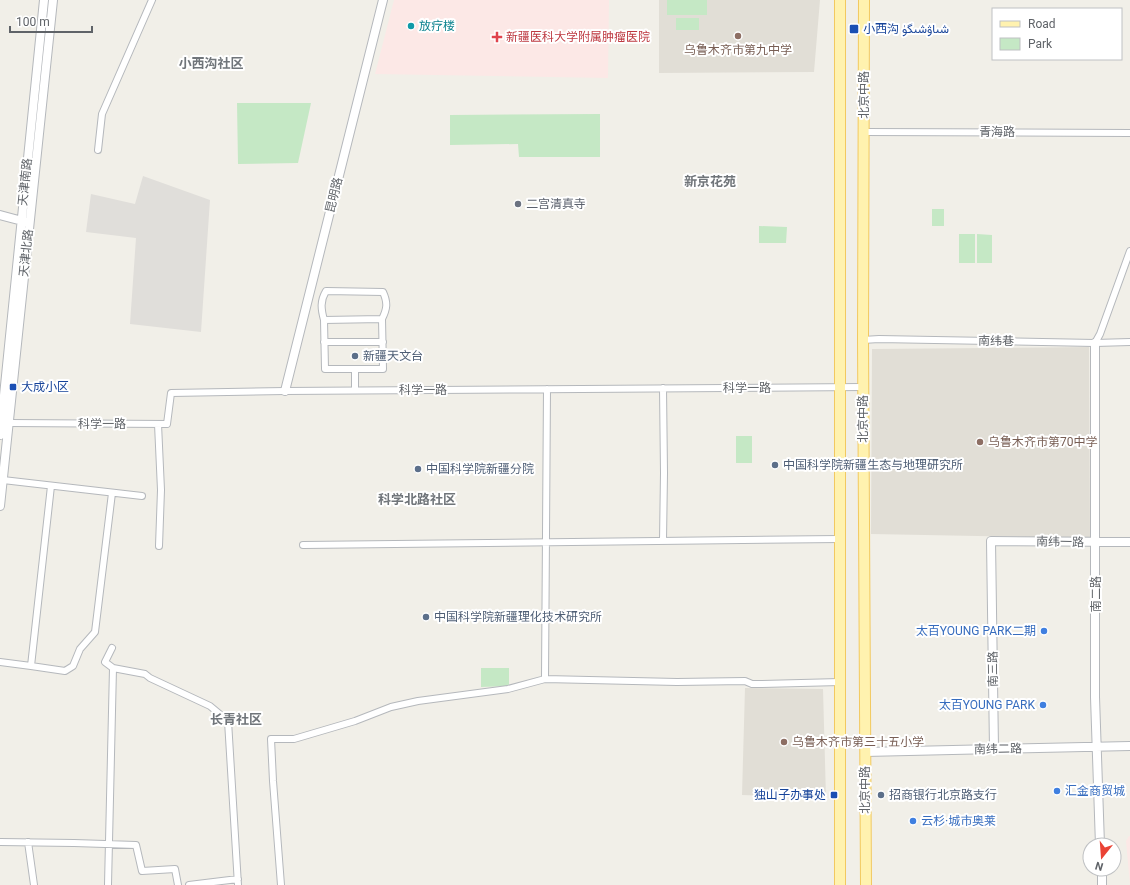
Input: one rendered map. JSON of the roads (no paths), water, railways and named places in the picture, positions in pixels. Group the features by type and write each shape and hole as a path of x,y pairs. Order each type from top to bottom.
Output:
{"main road":[{"name":"北京中路","path":"840,0 840,885"},
{"name":"北京中路","path":"864,0 863,387 866,885"}],"street":[{"name":"天津南路","path":"0,434 13,348 44,0"},
{"name":"天津北路","path":"25,222 54,0"},
{"path":"98,150 102,114 152,0"},
{"name":"昆明路","path":"285,391 383,0"},
{"name":"青海路","path":"864,132 1130,133"},
{"path":"0,215 25,222"},
{"path":"1095,343 1100,334 1130,251"},
{"path":"326,291 383,292 387,300 387,309 382,319 383,369 325,370 324,320 321,310 322,299 326,291"},
{"path":"324,320 382,319"},
{"name":"南纬巷","path":"863,340 879,339 1095,343 1130,342"},
{"path":"324,342 383,342"},
{"name":"南二路","path":"1095,343 1095,697 1100,837"},
{"path":"0,501 9,423 13,348"},
{"path":"355,369 355,390"},
{"name":"科学一路","path":"9,423 167,424 171,393 355,390 863,387"},
{"path":"663,388 663,541"},
{"path":"545,679 547,389"},
{"path":"158,424 161,490 159,546"},
{"path":"3,480 142,496"},
{"path":"31,666 51,486"},
{"path":"0,662 65,671 73,666 80,649 95,632 112,493"},
{"path":"303,545 840,539"},
{"name":"南纬一路","path":"991,541 1096,543 1130,542"},
{"name":"南三路","path":"991,541 994,749"},
{"path":"112,648 105,662 113,668 145,674 150,678 210,706 228,721 238,882 189,885"},
{"path":"108,885 113,668"},
{"path":"281,885 271,739 294,739 355,721 391,707 418,701 508,689 545,679 677,682 745,681 752,684 840,682"},
{"name":"南纬二路","path":"865,752 1130,746"},
{"path":"0,842 136,845 142,871 175,869 178,885"},
{"path":"28,842 34,885"}],"place":[{"name":"放疗楼","path":"411,26"},
{"name":"小西沟 شىاۋشىگۈ","path":"854,29"},
{"name":"乌鲁木齐市第九中学","path":"738,36"},
{"name":"新疆医科大学附属肿瘤医院","path":"497,37"},
{"name":"二宫清真寺","path":"518,204"},
{"name":"新疆天文台","path":"355,356"},
{"name":"大成小区","path":"13,387"},
{"name":"乌鲁木齐市第70中学","path":"980,442"},
{"name":"中国科学院新疆生态与地理研究所","path":"775,465"},
{"name":"中国科学院新疆分院","path":"418,469"},
{"name":"中国科学院新疆理化技术研究所","path":"426,617"},
{"name":"太百YOUNG PARK二期","path":"1044,631"},
{"name":"太百YOUNG PARK","path":"1043,705"},
{"name":"乌鲁木齐市第三十五小学","path":"784,742"},
{"name":"汇金商贸城","path":"1057,791"},
{"name":"独山子办事处","path":"834,795"},
{"name":"招商银行北京路支行","path":"881,795"},
{"name":"云杉·城市奥莱","path":"913,821"}],"district":[{"name":"小西沟社区","path":"211,63"},
{"name":"新京花苑","path":"710,181"},
{"name":"科学北路社区","path":"417,499"},
{"name":"长青社区","path":"236,719"}]}
